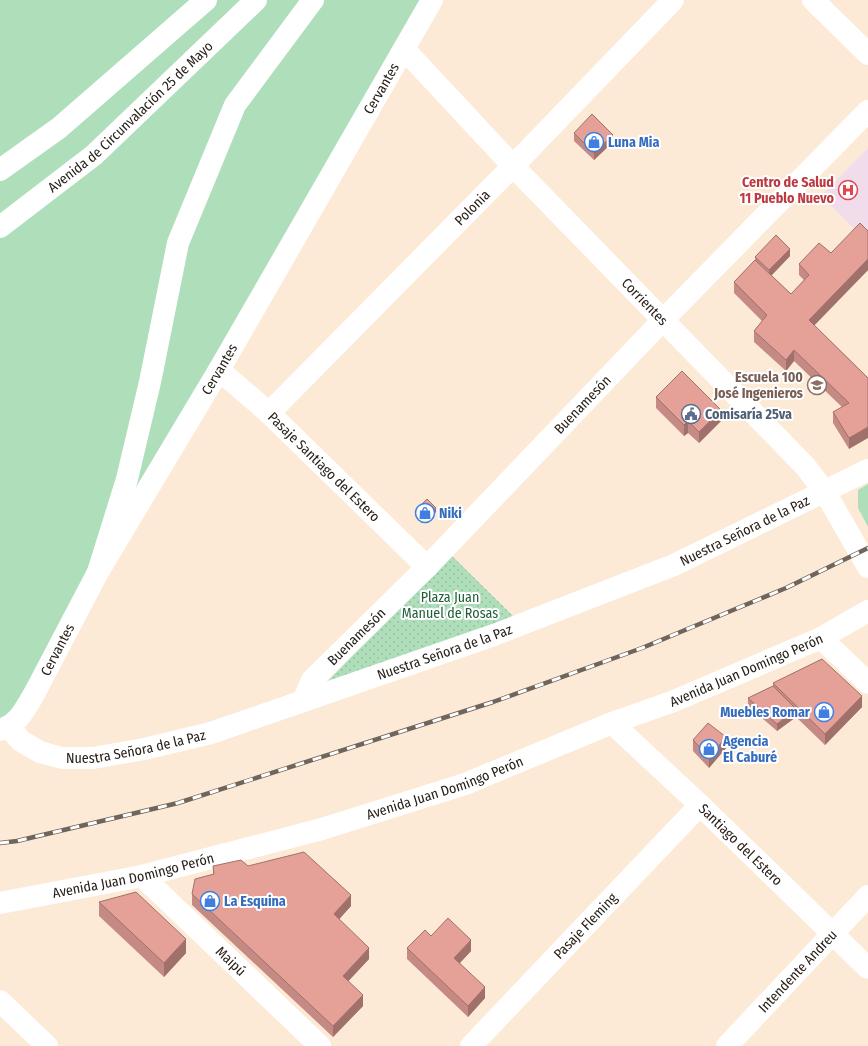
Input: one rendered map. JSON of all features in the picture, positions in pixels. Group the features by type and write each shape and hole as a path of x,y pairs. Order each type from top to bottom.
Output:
{"main road":[{"path":"0,170 59,128 206,0"},
{"name":"Avenida de Circunvalación 25 de Mayo","path":"0,227 94,155 256,0"},
{"path":"98,572 127,479 150,382 178,243 235,104 312,0"},
{"name":"Cervantes","path":"4,729 21,715 33,696 98,572 219,370 432,0"},
{"name":"Polonia","path":"269,413 513,166 673,0"},
{"path":"813,0 868,54"},
{"name":"Corrientes","path":"404,49 513,166 662,321 805,466 825,492 868,567"},
{"name":"Buenamesón","path":"303,701 312,680 427,567 662,321 868,111"},
{"name":"Pasaje Santiago del Estero","path":"219,370 269,413 427,567"},
{"name":"Nuestra Señora de la Paz","path":"4,729 40,752 62,758 93,758 144,749 211,733 494,635 674,565 868,470"},
{"name":"Avenida Juan Domingo Perón","path":"0,903 142,876 322,829 465,784 612,723 674,701 820,638 868,611"},
{"path":"820,638 868,683"},
{"name":"Santiago del Estero","path":"612,723 700,805 868,968"},
{"name":"Pasaje Fleming","path":"471,1046 700,805"},
{"name":"Maipú","path":"142,876 320,1046"},
{"name":"Intendente Andreu","path":"727,1046 868,896"},
{"path":"0,1001 47,1046"}],"shaded area":[{"name":"Centro de Salud 11 Pueblo Nuevo","path":"868,148 868,242 821,196"}],"green space":[{"path":"0,0 432,0 0,730"},
{"path":"868,484 868,527 858,508 858,490"},
{"name":"Plaza Juan Manuel de Rosas","path":"450,554 518,621 326,683"}],"building":[{"name":"Luna Mia","path":"592,114 613,135 594,153 574,133"},
{"path":"860,223 868,231 868,259 809,320 868,378 868,427 849,438 833,412 849,403 794,350 786,360 754,331 767,315 734,282 755,260 791,294 809,275 799,264 819,243 831,253"},
{"path":"776,235 790,249 769,270 755,257"},
{"path":"682,371 721,410 699,432 688,421 684,425 656,397"},
{"name":"Niki","path":"427,499 436,508 422,519 415,511"},
{"name":"Muebles Romar","path":"822,659 862,696 825,734 773,683"},
{"path":"773,686 796,709 777,724 748,698"},
{"path":"708,723 726,737 709,757 693,740"},
{"path":"304,852 351,895 334,914 369,948 343,976 363,995 333,1026 192,894 195,879 214,874 213,866 241,860 248,866"},
{"path":"136,892 186,939 164,963 99,902"},
{"path":"448,918 471,940 454,958 485,987 468,1006 407,948 425,930 431,936"}],"railway":[{"path":"0,843 17,841 178,803 493,702 642,648 786,588 868,548"}],"place":[{"name":"Luna Mia","path":"594,142"},
{"name":"Centro de Salud 11 Pueblo Nuevo","path":"848,190"},
{"name":"Escuela 100 José Ingenieros","path":"817,385"},
{"name":"Comisaría 25va","path":"691,414"},
{"name":"Niki","path":"425,513"},
{"name":"Muebles Romar","path":"824,712"},
{"name":"Agencia El Caburé","path":"709,749"},
{"name":"La Esquina","path":"210,901"}]}
